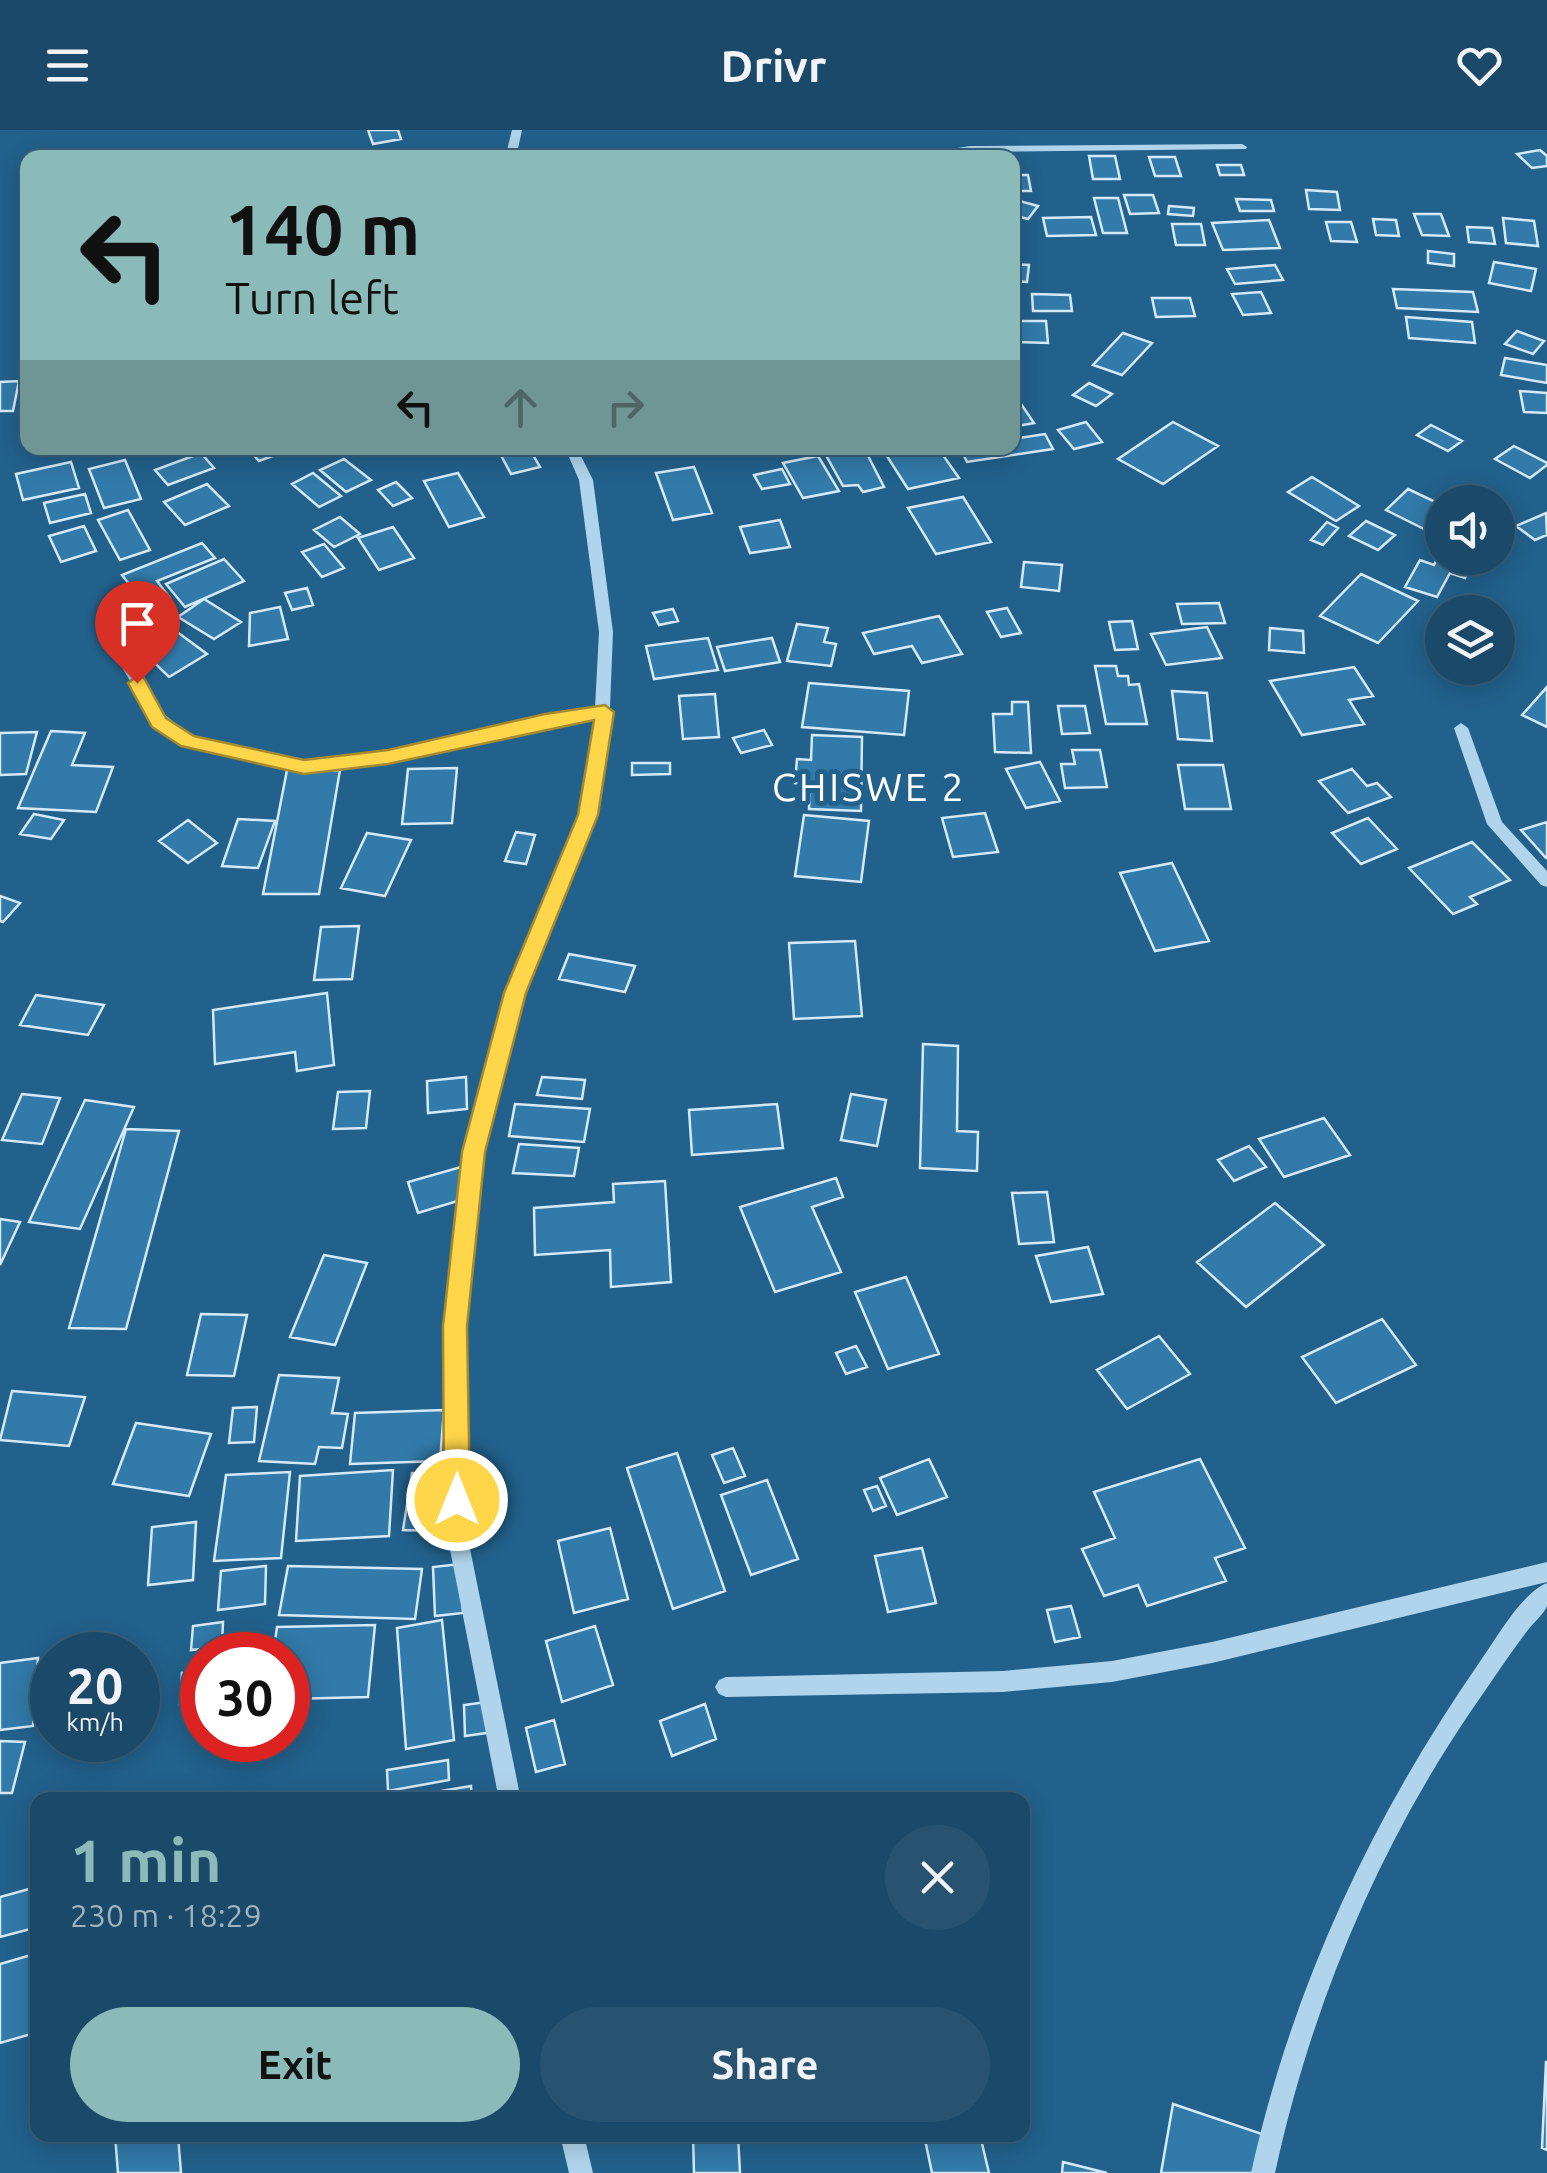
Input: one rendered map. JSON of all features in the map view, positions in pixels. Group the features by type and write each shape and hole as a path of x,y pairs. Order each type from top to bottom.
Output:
{"street":[{"path":"962,150 1242,147"},
{"path":"508,1792 457,1534 455,1326 474,1152 515,993 588,815 605,712 606,632 586,480 574,455"},
{"path":"127,664 159,722 188,742 304,767 370,760 545,720 605,712"},
{"path":"1461,728 1496,824 1547,881"},
{"path":"726,1687 1038,1677 1162,1663 1426,1596 1547,1572"},
{"path":"1263,2173 1272,2125 1349,1902 1464,1701 1547,1593"},
{"path":"574,2142 581,2173"}],"building":[{"path":"368,130 398,130 401,139 373,144"},
{"path":"1540,150 1547,156 1547,166 1532,168 1517,154"},
{"path":"1089,156 1115,156 1120,179 1093,179"},
{"path":"1149,157 1175,157 1181,176 1155,176"},
{"path":"1217,165 1241,165 1244,175 1220,175"},
{"path":"1020,175 1028,175 1031,191 1020,191"},
{"path":"1306,190 1337,192 1340,210 1309,209"},
{"path":"1124,195 1153,195 1159,213 1130,214"},
{"path":"1094,198 1118,198 1127,233 1103,233"},
{"path":"1236,199 1271,200 1274,211 1240,211"},
{"path":"1020,201 1038,206 1028,219 1020,217"},
{"path":"1169,206 1194,208 1193,216 1168,214"},
{"path":"1414,214 1441,214 1449,236 1422,235"},
{"path":"1091,217 1096,235 1047,236 1043,218"},
{"path":"1503,218 1534,221 1538,246 1506,243"},
{"path":"1373,219 1396,220 1399,236 1376,235"},
{"path":"1269,220 1280,248 1223,250 1212,223"},
{"path":"1326,222 1351,222 1357,242 1331,241"},
{"path":"1172,224 1201,224 1205,245 1176,245"},
{"path":"1467,227 1492,228 1495,244 1469,242"},
{"path":"1428,251 1454,254 1454,266 1428,263"},
{"path":"1494,262 1536,269 1531,291 1489,283"},
{"path":"1020,264 1029,265 1027,282 1020,282"},
{"path":"1275,265 1283,280 1235,284 1227,269"},
{"path":"1393,289 1473,292 1478,312 1397,308"},
{"path":"1261,292 1271,313 1243,315 1232,294"},
{"path":"1032,294 1070,295 1072,311 1033,311"},
{"path":"1152,298 1190,298 1195,316 1156,317"},
{"path":"1406,317 1472,322 1475,343 1409,338"},
{"path":"1020,321 1046,321 1048,343 1020,342"},
{"path":"1517,331 1544,341 1533,354 1505,344"},
{"path":"1123,333 1152,343 1122,375 1093,365"},
{"path":"1505,358 1547,365 1547,383 1501,375"},
{"path":"19,381 13,411 0,411 0,382"},
{"path":"1089,383 1112,394 1096,406 1073,395"},
{"path":"1520,391 1547,393 1547,413 1524,412"},
{"path":"1020,402 1034,423 1020,426"},
{"path":"1086,422 1102,442 1074,449 1058,430"},
{"path":"1173,422 1218,446 1163,484 1118,459"},
{"path":"1431,425 1462,441 1448,451 1417,435"},
{"path":"1045,434 1053,449 1020,454 1020,438"},
{"path":"1514,446 1547,465 1530,478 1495,459"},
{"path":"196,455 203,455 214,468 168,485 155,470"},
{"path":"253,455 275,455 259,461"},
{"path":"501,455 533,455 540,467 511,474"},
{"path":"826,455 868,455 884,487 863,492 858,485 843,486"},
{"path":"886,455 943,455 959,478 908,489"},
{"path":"964,455 1013,455 967,462"},
{"path":"818,456 839,491 803,498 783,463"},
{"path":"344,459 371,480 346,492 320,470"},
{"path":"125,460 141,499 104,508 89,469"},
{"path":"71,462 79,488 23,500 16,474"},
{"path":"694,467 712,513 673,520 656,473"},
{"path":"782,469 790,484 762,489 754,475"},
{"path":"313,473 341,496 319,507 292,484"},
{"path":"458,473 484,517 449,527 424,481"},
{"path":"1312,477 1359,506 1336,521 1288,492"},
{"path":"396,482 412,498 393,506 378,490"},
{"path":"207,484 229,506 185,525 164,502"},
{"path":"1408,489 1425,497 1425,530 1386,510"},
{"path":"85,494 91,513 50,523 44,503"},
{"path":"963,497 991,542 936,554 908,508"},
{"path":"128,510 150,550 120,560 98,520"},
{"path":"1546,513 1547,535 1535,540 1516,526"},
{"path":"340,517 360,534 334,547 314,530"},
{"path":"780,520 790,547 750,553 740,527"},
{"path":"1366,521 1395,535 1378,550 1349,536"},
{"path":"1327,522 1338,528 1323,545 1311,540"},
{"path":"84,526 96,551 61,562 49,536"},
{"path":"393,527 414,558 379,570 358,538"},
{"path":"202,543 215,558 157,581 170,598 147,607 122,575"},
{"path":"324,544 344,568 322,577 302,552"},
{"path":"224,559 244,581 185,607 166,584"},
{"path":"1420,560 1425,562 1425,575 1449,575 1438,595 1405,587"},
{"path":"1024,562 1062,565 1059,591 1021,587"},
{"path":"1361,574 1418,601 1378,643 1320,616"},
{"path":"307,588 313,605 292,610 285,593"},
{"path":"204,599 241,622 214,639 178,617"},
{"path":"1219,603 1225,623 1182,624 1177,604"},
{"path":"280,607 288,639 249,646 250,613"},
{"path":"1007,608 1021,633 1001,637 987,612"},
{"path":"673,609 678,621 659,625 653,613"},
{"path":"939,616 962,654 922,663 912,646 874,654 863,633"},
{"path":"1132,621 1138,649 1115,650 1109,622"},
{"path":"165,623 207,654 169,677 134,643"},
{"path":"797,624 828,628 824,642 836,644 831,666 787,661"},
{"path":"1207,627 1222,658 1166,665 1151,634"},
{"path":"1270,628 1303,631 1304,653 1269,650"},
{"path":"708,638 718,670 654,679 646,646"},
{"path":"772,638 780,662 725,671 717,647"},
{"path":"1095,666 1116,666 1118,676 1128,676 1129,685 1139,684 1147,724 1106,724"},
{"path":"1354,667 1373,696 1349,700 1364,724 1302,735 1270,681"},
{"path":"809,683 909,691 904,735 802,727"},
{"path":"1547,687 1547,727 1522,715"},
{"path":"1172,691 1207,693 1212,741 1178,739"},
{"path":"715,694 719,737 683,739 679,696"},
{"path":"1012,702 1028,702 1031,753 995,752 993,714 1012,714"},
{"path":"1058,706 1085,706 1090,733 1062,734"},
{"path":"764,730 772,745 741,753 733,738"},
{"path":"51,731 85,733 72,765 113,767 96,812 18,808"},
{"path":"37,732 26,774 0,775 0,733"},
{"path":"812,735 862,737 861,811 809,809 810,784 795,783 797,759 811,760"},
{"path":"1072,750 1100,750 1107,787 1065,788 1061,764 1075,764"},
{"path":"1040,762 1060,801 1026,808 1006,769"},
{"path":"632,763 670,763 670,774 632,775"},
{"path":"1178,765 1223,765 1231,809 1185,809"},
{"path":"457,768 452,823 402,824 408,769"},
{"path":"1352,769 1367,786 1377,783 1391,797 1348,813 1319,781"},
{"path":"287,770 340,770 319,894 263,894"},
{"path":"985,813 998,852 953,857 942,818"},
{"path":"34,814 64,820 51,839 20,834"},
{"path":"804,815 869,821 861,882 795,876"},
{"path":"1368,818 1397,849 1361,864 1332,833"},
{"path":"238,819 275,821 258,868 222,866"},
{"path":"188,820 217,843 188,863 159,841"},
{"path":"1547,822 1547,858 1546,858 1521,830"},
{"path":"516,832 535,835 526,864 505,861"},
{"path":"367,833 411,840 385,896 341,888"},
{"path":"1472,842 1510,880 1470,897 1477,904 1453,914 1409,868"},
{"path":"1172,863 1209,941 1155,951 1120,873"},
{"path":"0,896 20,903 3,922 0,921"},
{"path":"359,926 352,979 314,980 321,927"},
{"path":"855,941 862,1016 794,1019 789,943"},
{"path":"569,954 635,966 625,992 559,979"},
{"path":"327,993 334,1065 297,1071 295,1052 215,1064 213,1010"},
{"path":"36,995 104,1005 88,1035 20,1025"},
{"path":"923,1044 958,1046 957,1131 978,1132 977,1171 920,1168"},
{"path":"466,1077 467,1109 428,1113 427,1081"},
{"path":"542,1077 585,1080 582,1099 537,1095"},
{"path":"370,1091 366,1128 333,1129 338,1092"},
{"path":"22,1094 60,1098 42,1144 2,1140"},
{"path":"851,1094 886,1100 877,1146 841,1140"},
{"path":"85,1100 134,1107 80,1229 29,1222"},
{"path":"515,1104 590,1109 584,1142 509,1136"},
{"path":"777,1104 783,1148 692,1155 689,1110"},
{"path":"1324,1118 1350,1155 1284,1177 1259,1139"},
{"path":"126,1129 179,1131 126,1329 69,1328"},
{"path":"519,1144 579,1148 574,1176 513,1173"},
{"path":"1249,1146 1266,1167 1234,1181 1218,1160"},
{"path":"461,1167 471,1197 418,1213 408,1182"},
{"path":"836,1178 843,1197 812,1207 841,1272 775,1292 740,1207"},
{"path":"665,1181 671,1282 611,1287 610,1250 535,1255 534,1208 614,1202 613,1184"},
{"path":"1047,1192 1054,1242 1019,1244 1012,1193"},
{"path":"1275,1203 1324,1245 1246,1307 1197,1262"},
{"path":"0,1219 20,1222 0,1265"},
{"path":"1088,1247 1103,1294 1051,1302 1036,1256"},
{"path":"324,1255 367,1263 335,1345 290,1337"},
{"path":"906,1277 939,1354 888,1369 855,1292"},
{"path":"201,1314 247,1315 234,1376 187,1375"},
{"path":"1382,1319 1416,1365 1336,1403 1302,1357"},
{"path":"1159,1336 1190,1374 1127,1409 1097,1370"},
{"path":"856,1346 867,1367 846,1374 836,1353"},
{"path":"279,1375 339,1378 332,1413 348,1414 342,1448 319,1447 315,1464 259,1461"},
{"path":"12,1391 85,1397 69,1446 0,1440"},
{"path":"257,1407 254,1442 229,1443 233,1408"},
{"path":"444,1410 440,1461 350,1464 355,1413"},
{"path":"136,1423 211,1434 189,1496 113,1484"},
{"path":"733,1448 745,1476 724,1483 712,1455"},
{"path":"677,1453 725,1591 673,1609 627,1468"},
{"path":"929,1459 947,1497 897,1515 880,1478"},
{"path":"1200,1459 1245,1548 1215,1558 1226,1581 1147,1606 1138,1585 1104,1596 1082,1549 1115,1538 1094,1492"},
{"path":"393,1470 389,1536 296,1541 300,1476"},
{"path":"290,1472 281,1558 214,1561 226,1475"},
{"path":"412,1473 443,1474 435,1531 403,1530"},
{"path":"767,1480 798,1559 751,1575 721,1495"},
{"path":"877,1486 886,1506 873,1511 864,1490"},
{"path":"196,1522 193,1580 148,1585 152,1527"},
{"path":"610,1528 628,1599 574,1613 558,1541"},
{"path":"922,1548 936,1603 888,1612 875,1556"},
{"path":"461,1564 463,1613 435,1616 433,1567"},
{"path":"266,1566 265,1604 218,1610 221,1571"},
{"path":"288,1566 422,1569 415,1619 279,1615"},
{"path":"1071,1606 1080,1637 1055,1642 1047,1610"},
{"path":"442,1620 454,1740 406,1749 397,1628"},
{"path":"223,1622 223,1632 192,1632 193,1626"},
{"path":"375,1625 368,1697 310,1698 310,1632 276,1632 277,1627"},
{"path":"595,1626 613,1685 562,1702 546,1641"},
{"path":"30,1659 30,1726 0,1730 0,1663"},
{"path":"494,1701 494,1732 465,1736 464,1705"},
{"path":"705,1704 716,1739 672,1756 660,1721"},
{"path":"554,1720 565,1764 536,1772 526,1728"},
{"path":"0,1741 25,1742 12,1793 0,1793"},
{"path":"448,1760 449,1780 388,1791 387,1770"},
{"path":"471,1786 471,1792 435,1792"},
{"path":"30,1889 30,1929 0,1937 0,1897"},
{"path":"30,1955 30,2034 0,2043 0,1964"},
{"path":"1547,2062 1547,2150 1542,2148"},
{"path":"1173,2104 1265,2135 1259,2173 1161,2173"},
{"path":"116,2142 179,2142 181,2173 118,2173"},
{"path":"693,2142 738,2142 740,2173 694,2173"},
{"path":"925,2142 982,2142 989,2173 932,2173"},
{"path":"1063,2162 1107,2173 1062,2173"}],"district":[{"name":"CHISWE 2","path":"869,786"}],"route":[{"path":"137,683 159,722 188,742 304,767 388,757 545,720 605,712 596,790 515,993 474,1152 455,1326 457,1500"}]}
